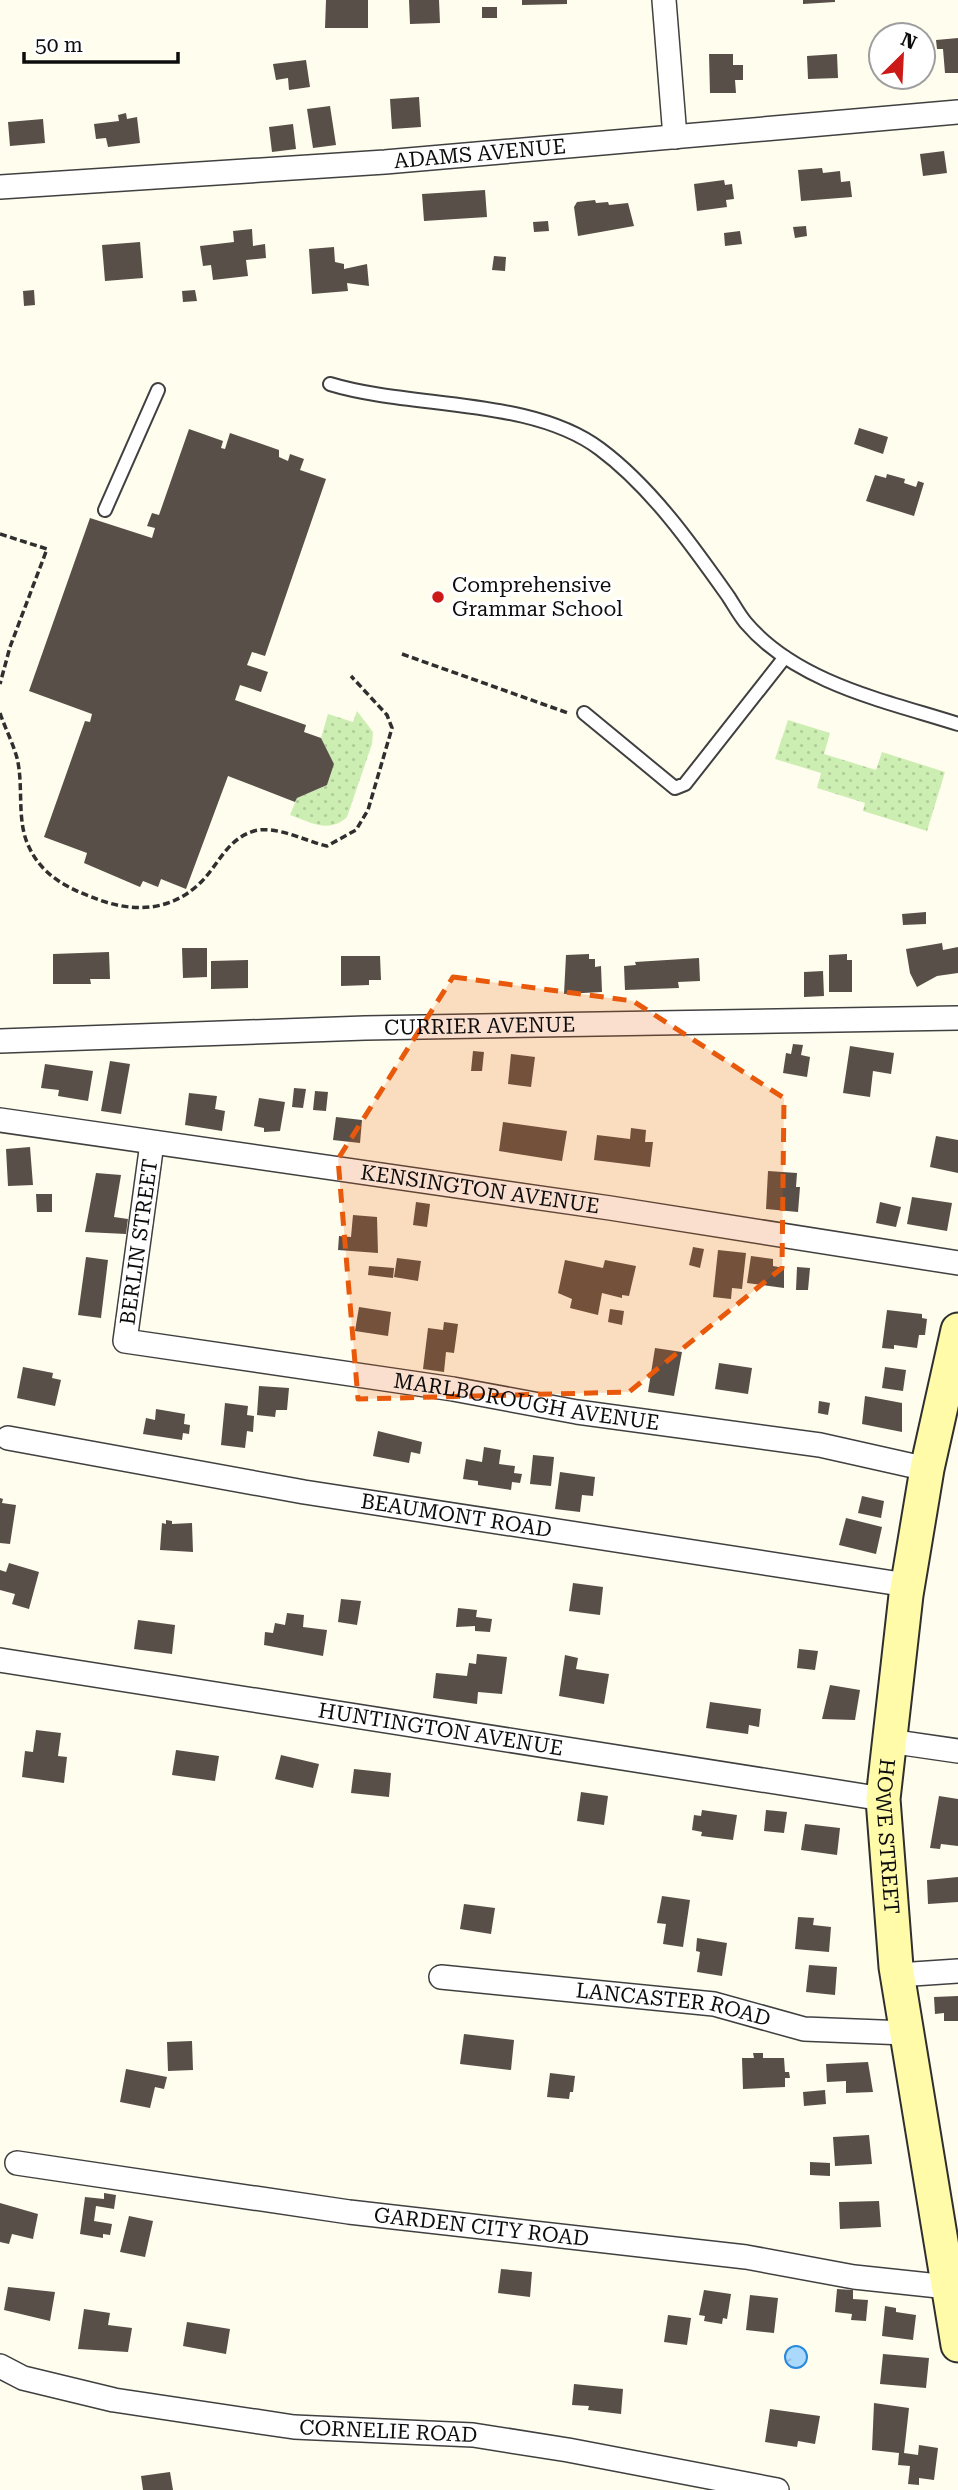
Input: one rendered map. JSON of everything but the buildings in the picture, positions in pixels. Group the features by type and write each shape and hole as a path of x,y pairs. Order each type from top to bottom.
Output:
{"main road":[{"name":"HOWE STREET","path":"958,1332 927,1469 907,1585 883,1799 898,1975 958,2345"}],"street":[{"path":"664,0 676,137"},
{"name":"ADAMS AVENUE","path":"0,187 385,162 958,112"},
{"name":"CURRIER AVENUE","path":"0,1041 379,1028 958,1018"},
{"name":"KENSINGTON AVENUE","path":"0,1120 597,1206 958,1264"},
{"name":"BERLIN STREET","path":"125,1341 152,1143"},
{"name":"MARLBOROUGH AVENUE","path":"125,1341 453,1389 578,1412 820,1446 927,1469"},
{"name":"BEAUMONT ROAD","path":"8,1438 304,1492 907,1585"},
{"name":"HUNTINGTON AVENUE","path":"0,1660 883,1799"},
{"path":"889,1741 958,1751"},
{"path":"898,1975 958,1971"},
{"name":"LANCASTER ROAD","path":"441,1977 714,2004 804,2029 906,2033"},
{"name":"GARDEN CITY ROAD","path":"16,2163 335,2210 746,2257 855,2277 948,2287"},
{"name":"CORNELIE ROAD","path":"0,2366 23,2378 114,2400 294,2427 472,2435 568,2450 777,2490"}],"lane":[{"path":"330,384 377,396 519,414 599,447 659,506 746,623 785,657 841,685 958,724"},
{"path":"105,510 158,390"},
{"path":"584,713 675,788 685,784 785,657"}],"path":[{"path":"0,534 47,549 10,647 0,684"},
{"path":"402,654 568,713"},
{"path":"0,713 17,758 27,845 40,864 62,885 96,899 122,906 156,908 180,899 198,885 232,844 257,830 267,830 327,846 356,830 368,810 392,728 387,715 351,676"}],"highlighted area":[{"path":"453,977 633,1001 784,1098 782,1268 629,1392 358,1399 338,1159"}],"green space":[{"path":"357,711 373,732 372,744 347,817 326,826 290,815 297,798 327,785 334,764 321,738 328,714 353,722"},
{"path":"788,720 830,733 824,754 876,770 882,752 945,772 927,831 863,811 865,803 817,788 821,773 775,759"}],"water":[{"path":"796,2346 804,2349 807,2357 804,2365 796,2368 788,2365 785,2357 788,2349"}],"place":[{"name":"Comprehensive Grammar School","path":"438,597"}]}
